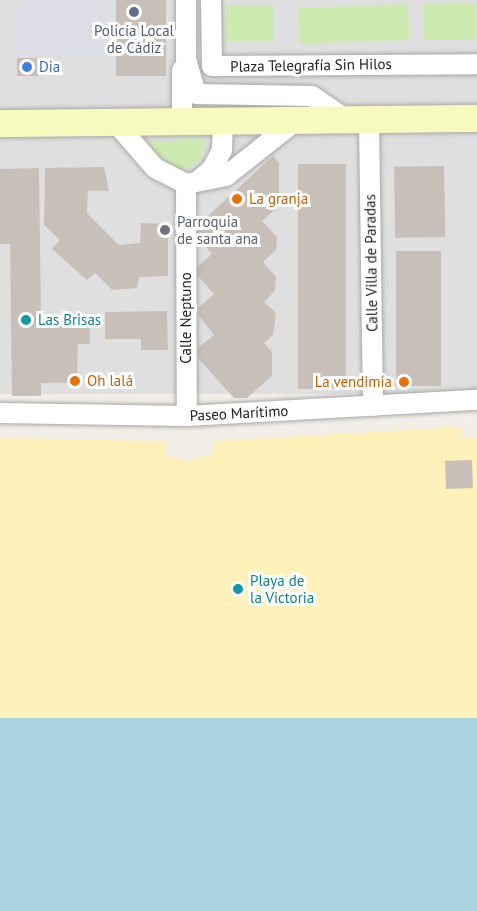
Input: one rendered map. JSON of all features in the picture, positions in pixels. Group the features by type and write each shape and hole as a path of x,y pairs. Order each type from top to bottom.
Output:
{"main road":[{"path":"0,123 477,118"}],"street":[{"path":"182,122 186,59 186,0"},
{"name":"Plaza Telegrafía Sin Hilos","path":"211,0 212,66 477,64"},
{"path":"186,59 196,94 312,96 358,120"},
{"path":"115,122 156,168 192,182 226,176 297,120"},
{"name":"Calle Villa de Paradas","path":"358,120 373,406"},
{"path":"192,182 212,169 222,150 223,121"},
{"name":"Calle Neptuno","path":"187,416 192,182"},
{"name":"Paseo Marítimo","path":"0,413 187,416 477,400"}],"shaded area":[{"path":"0,0 477,0 477,394 0,394"},
{"path":"22,0 105,0 105,55 16,57 16,7 22,7"}],"green space":[{"path":"423,3 476,3 476,40 423,40"},
{"path":"408,4 409,40 299,44 298,8"},
{"path":"226,5 274,5 274,41 226,41"},
{"path":"205,139 201,158 190,167 179,169 157,157 150,142"}],"sand":[{"path":"461,427 462,437 477,437 477,911 0,911 0,438 166,441 166,455 190,461 212,454 213,441"}],"water":[{"path":"0,718 477,718 477,911 0,911"}],"building":[{"path":"116,0 166,0 166,76 116,76"},
{"name":"Dia","path":"17,58 38,58 38,76 17,76"},
{"path":"273,156 279,163 279,206 262,221 277,237 276,250 263,262 276,277 275,291 264,302 276,313 273,335 264,343 272,352 272,376 247,398 234,398 198,358 198,348 214,335 199,316 198,308 214,294 197,275 197,267 212,254 196,236 196,227"},
{"path":"298,164 346,164 346,389 298,389"},
{"path":"444,166 445,237 395,238 394,167"},
{"path":"104,167 109,191 88,191 87,213 119,245 140,243 141,223 168,224 168,276 139,277 137,288 112,290 95,273 87,280 52,249 60,240 44,225 45,168"},
{"name":"Las Brisas","path":"39,168 41,319 90,318 90,344 78,344 77,383 41,383 41,396 12,396 10,244 0,244 0,169"},
{"path":"396,251 441,251 441,386 396,386"},
{"path":"167,311 168,350 141,350 141,339 105,339 105,312"},
{"path":"472,460 473,488 446,489 445,461"}],"place":[{"name":"Policía Local de Cádiz","path":"134,12"},
{"name":"Dia","path":"27,67"},
{"name":"La granja","path":"237,199"},
{"name":"Parroquia de santa ana","path":"165,230"},
{"name":"Las Brisas","path":"26,320"},
{"name":"Oh lalá","path":"75,381"},
{"name":"La vendimia","path":"404,382"},
{"name":"Playa de la Victoria","path":"238,589"}]}
